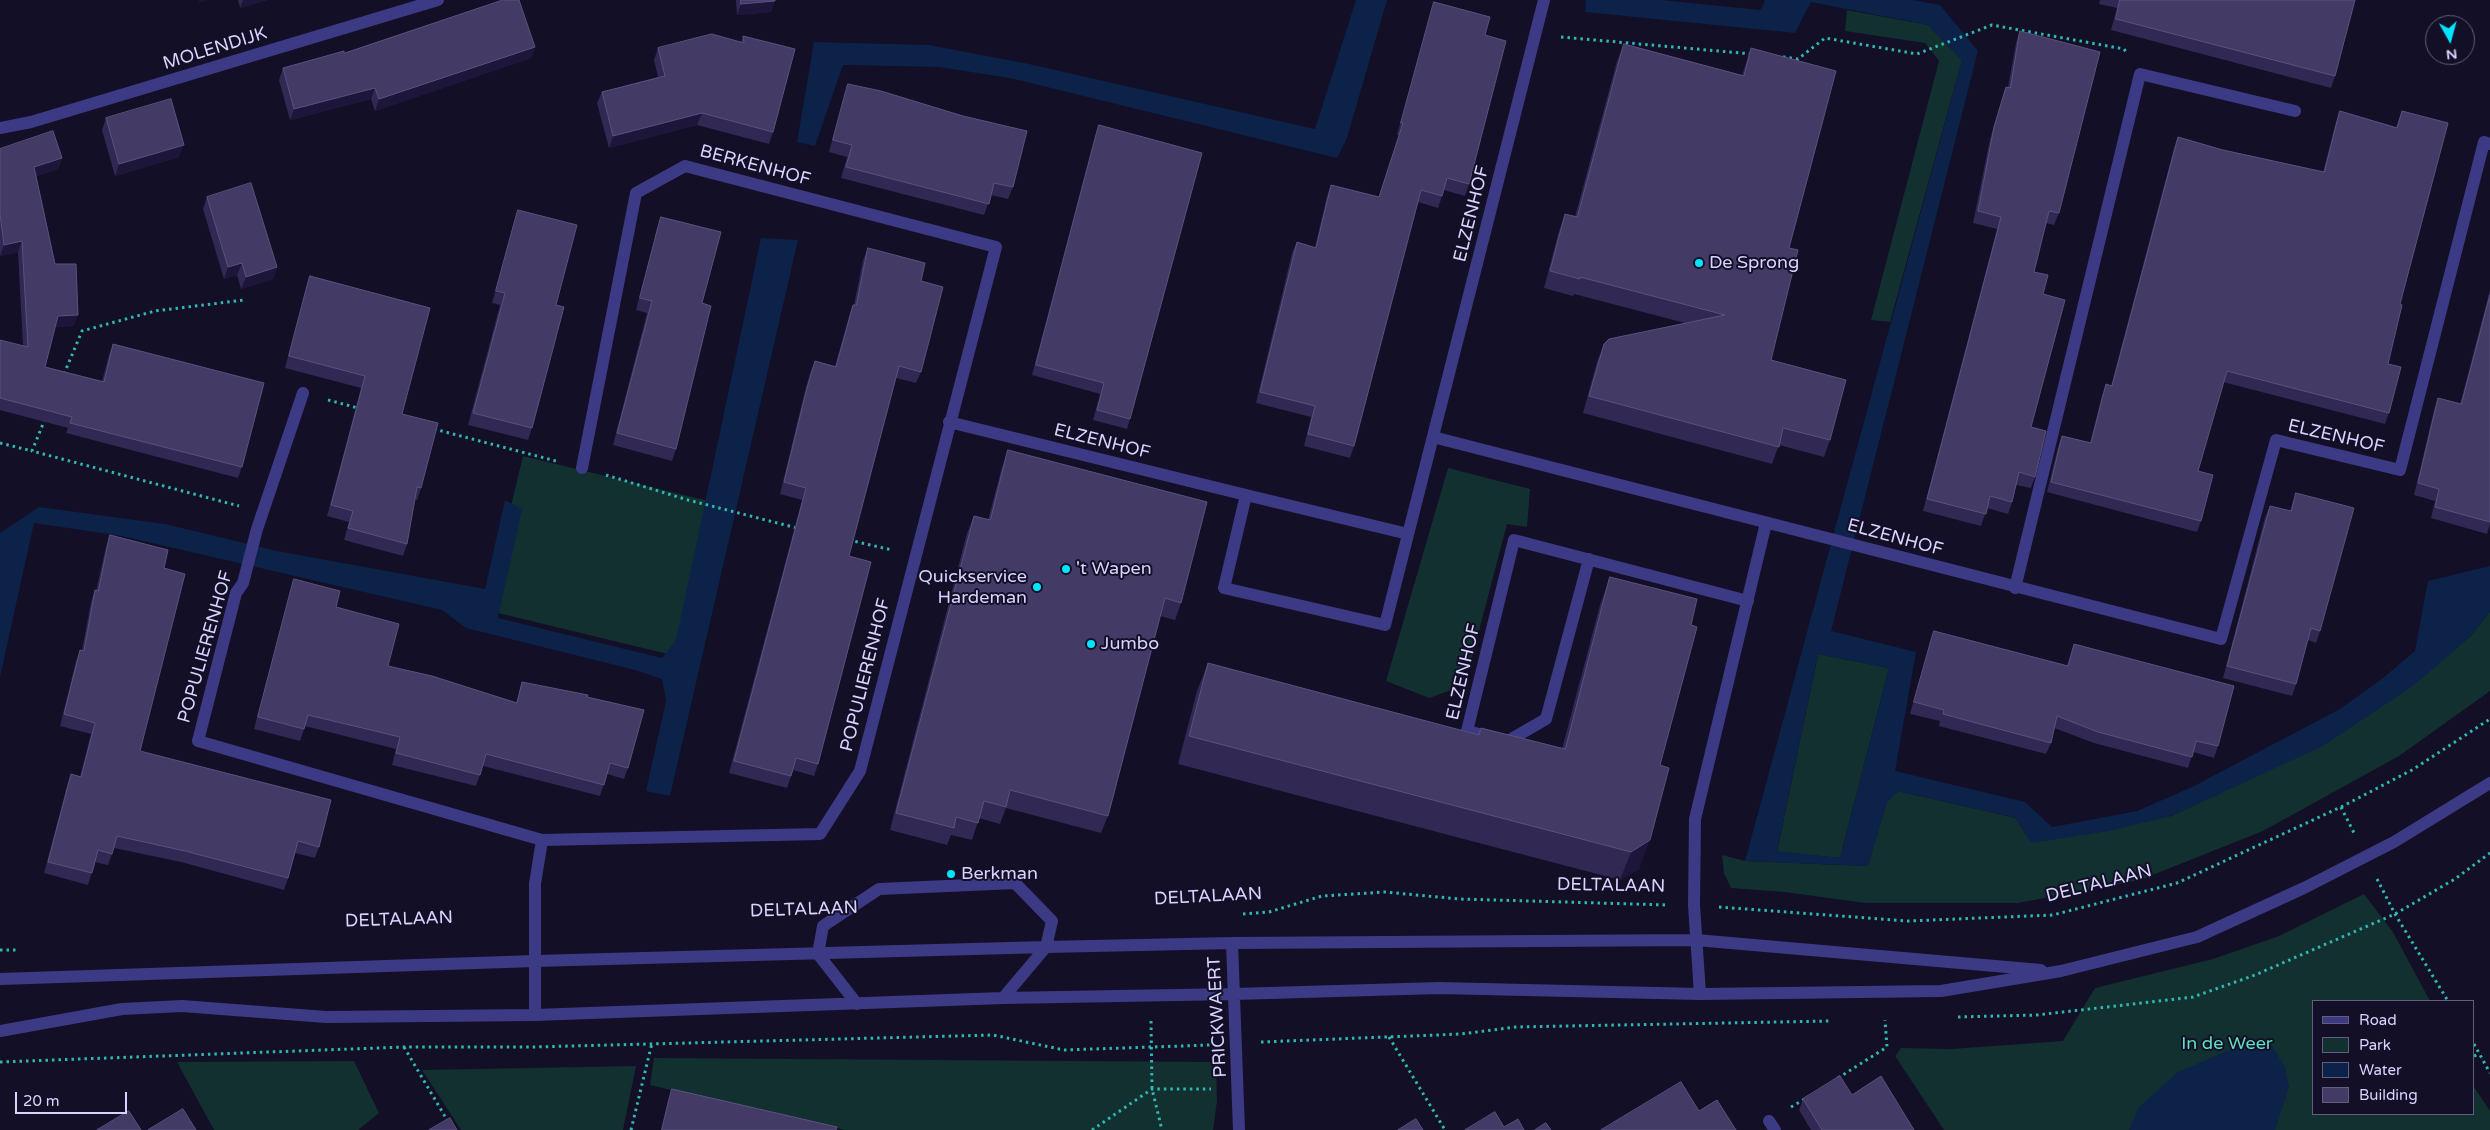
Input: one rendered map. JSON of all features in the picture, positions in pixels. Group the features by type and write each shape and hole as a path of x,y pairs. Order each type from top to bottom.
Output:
{"street":[{"name":"MOLENDIJK","path":"0,128 31,122 438,0"},
{"name":"ELZENHOF","path":"1246,495 1224,588 1385,625 1544,0"},
{"path":"2016,588 2140,74 2294,111"},
{"name":"ELZENHOF","path":"1433,437 2016,588 2221,639 2276,440 2400,470 2484,142 2490,144"},
{"name":"BERKENHOF","path":"582,468 636,193 686,166 996,247"},
{"name":"POPULIERENHOF","path":"303,393 264,513 257,529 243,583 236,593 198,741 542,840 820,834 860,771 949,422 996,247"},
{"name":"ELZENHOF","path":"949,422 1408,534"},
{"path":"1700,994 1694,905 1694,820 1766,523"},
{"name":"ELZENHOF","path":"1589,559 1546,719 1508,742 1467,731 1514,540 1589,559 1748,601"},
{"path":"0,1031 122,1009 182,1006 326,1017 535,1015 1003,998 1438,988 1700,994 1942,991 2061,971 2144,952 2197,937 2304,888 2394,842 2490,783"},
{"path":"535,1015 535,884 542,840"},
{"path":"857,1004 818,954 823,926 879,889 1015,883 1052,921 1046,947 1003,998"},
{"path":"0,979 535,961 1046,947 1232,943 1696,940 2061,971"},
{"name":"PRICKWAERT","path":"1232,943 1240,1130"}],"path":[{"path":"1779,57 1798,59 1825,38 1917,54 1992,25 2124,49 2140,74"},
{"path":"1536,34 1759,55"},
{"path":"61,382 82,331 155,311 244,300"},
{"path":"303,393 366,411"},
{"path":"32,451 46,417"},
{"path":"430,428 582,468 747,516 803,529"},
{"path":"0,443 264,513"},
{"path":"840,538 915,555"},
{"name":"DELTALAAN","path":"1240,915 1269,912 1322,896 1385,892 1459,900 1694,905 1908,921 2052,915 2177,883 2341,807 2412,770 2490,719"},
{"path":"2447,1000 2396,914 2455,879 2490,853"},
{"path":"0,950 20,950"},
{"path":"1149,996 1152,1089 1162,1130"},
{"path":"1837,1079 1888,1047 1885,1020"},
{"path":"0,1062 404,1047 993,1035 1064,1050 1237,1043"},
{"path":"1389,1037 1445,1130"},
{"path":"631,1130 652,1043"},
{"path":"2475,1046 2490,1073"},
{"path":"404,1047 453,1130"},
{"path":"2475,1056 2480,1054"},
{"path":"1092,1130 1152,1089"},
{"name":"PRICKWAERT","path":"1152,1089 1239,1089"},
{"path":"1772,1125 1811,1094"}],"green space":[{"path":"1847,10 1928,25 1962,60 1890,322 1871,320 1939,61 1925,43 1845,31"},
{"path":"523,456 717,503 680,657 486,610"},
{"path":"1448,468 1530,489 1527,527 1507,524 1470,665 1449,691 1429,698 1386,681"},
{"path":"2490,611 2490,691 2399,756 2263,831 2140,880 2018,903 1865,903 1785,892 1731,888 1724,873 1722,855 1745,861 1867,866 1887,802 1898,791 2016,818 2026,835 2171,816 2246,781 2470,637"},
{"path":"1818,654 1889,668 1840,858 1777,852"},
{"name":"In de Weer","path":"2364,894 2393,932 2429,1000 2312,1000 2312,1115 2475,1115 2475,1088 2490,1111 2490,1130 1944,1130 1895,1056 1901,1048 1951,1049 2063,1041 2095,988 2213,959 2279,936"},
{"path":"654,1058 1216,1062 1217,1101 1213,1130 845,1130 650,1085"},
{"path":"354,1061 379,1113 358,1130 214,1130 177,1062"},
{"path":"636,1066 623,1130 461,1130 422,1070"}],"water":[{"path":"1356,0 1387,0 1347,138 1337,158 1010,78 939,67 843,65 815,146 797,142 814,42 929,45 1029,64 1315,129"},
{"path":"1586,0 1661,0 1761,10 1765,0 1913,0 1940,5 1978,51 1831,631 1916,652 1895,771 2025,802 2052,827 2137,811 2192,787 2340,709 2383,678 2415,651 2428,581 2490,566 2490,611 2470,637 2413,686 2323,746 2171,816 2109,831 2031,843 2016,818 1898,791 1887,802 1868,866 1745,861 1962,60 1928,25 1811,2 1795,33 1585,12","holes":["1818,654 1889,668 1840,858 1777,851"]},
{"path":"761,238 798,240 670,796 646,791 666,701 662,679 635,670 466,628 442,610 122,536 34,523 0,677 0,533 39,507 165,524 277,551 485,589 505,500 522,509 498,618 662,658 676,640"},
{"path":"2255,1039 2272,1046 2285,1067 2289,1087 2275,1130 2129,1130 2139,1107 2178,1072"}],"building":[{"path":"503,0 519,0 535,47 379,99 375,88 294,109 283,68 344,51 344,53"},
{"path":"741,0 775,0 775,1 741,4"},
{"path":"2120,0 2355,0 2335,76 2116,19"},
{"path":"1434,2 1490,17 1485,35 1506,41 1469,184 1447,178 1442,196 1421,190 1354,446 1308,434 1315,406 1260,392 1297,242 1316,248 1331,185 1379,197 1403,123 1401,123"},
{"path":"2020,31 2100,52 2059,213 2049,211 2034,272 2048,275 2043,294 2065,300 2031,427 2046,431 2035,477 2019,472 2012,502 1990,496 1986,514 1927,499 2001,217 1978,211 1994,127 2006,87 2010,88"},
{"path":"712,34 744,43 743,36 795,49 773,132 702,113 613,136 602,92 665,76 658,48"},
{"path":"1624,44 1744,76 1751,48 1836,71 1789,248 1798,250 1771,360 1846,380 1830,440 1783,428 1779,447 1589,396 1604,344 1609,339 1725,315 1550,271 1565,214 1577,217"},
{"path":"848,84 881,91 963,116 1027,131 1013,187 994,183 989,204 846,167 852,145 833,140"},
{"path":"171,99 184,145 119,164 106,118"},
{"path":"2340,111 2397,128 2402,111 2448,123 2400,304 2402,305 2388,364 2401,367 2389,413 2227,371 2198,471 2213,475 2201,521 2051,482 2062,436 2091,443 2106,384 2112,386 2178,137 2223,150 2324,172"},
{"path":"1099,125 1202,153 1130,419 1097,410 1104,383 1036,365"},
{"path":"53,131 62,158 34,167 55,264 76,264 78,315 58,316 45,367 104,382 113,344 264,383 242,467 70,423 72,417 0,398 0,340 28,347 22,241 4,245 0,214 0,149"},
{"path":"251,183 277,267 246,277 242,263 228,267 207,197"},
{"path":"518,210 577,225 556,305 564,307 532,428 473,413 505,293 496,291"},
{"path":"661,217 721,232 702,303 711,306 676,449 617,433 652,301 640,298"},
{"path":"868,248 925,263 921,281 943,287 921,372 899,366 849,556 871,562 818,764 796,758 791,776 734,761 806,488 784,482 807,388 815,361 836,367 853,305 856,305"},
{"path":"310,276 430,308 402,414 438,423 421,488 417,487 407,544 348,528 353,511 331,505 365,376 289,356"},
{"path":"2490,295 2490,522 2435,507 2439,489 2418,483 2438,398 2461,404"},
{"path":"1008,450 1207,502 1181,603 1165,598 1108,816 1010,790 1006,807 984,801 978,823 956,817 954,828 896,813 974,516 990,520"},
{"path":"2296,493 2354,508 2320,631 2311,628 2296,684 2227,666 2270,506 2291,511"},
{"path":"110,535 168,550 164,568 185,574 140,751 331,800 319,847 298,841 288,878 185,851 117,836 112,854 98,850 92,873 48,862 71,774 81,777 95,723 64,714 80,650 84,651 95,590 98,591"},
{"path":"1610,577 1697,599 1691,625 1697,627 1660,765 1669,768 1650,840 1631,852 1189,736 1208,663 1479,735 1481,728 1565,749"},
{"path":"294,579 340,591 336,607 399,624 388,666 432,676 517,703 522,682 588,695 587,697 644,710 628,768 610,763 604,785 486,754 480,775 396,753 400,737 308,715 304,729 258,717"},
{"path":"1934,631 2068,666 2074,644 2234,686 2218,746 2196,741 2192,757 2098,732 2057,716 2051,743 1943,714 1944,710 1914,702"},
{"path":"1840,1076 1852,1095 1881,1076 1914,1130 1822,1130 1803,1099"},
{"path":"1681,1082 1699,1111 1717,1100 1736,1130 1601,1130"},
{"path":"672,1089 837,1127 836,1130 662,1130"},
{"path":"183,1109 196,1130 148,1130"},
{"path":"129,1111 141,1130 97,1130"},
{"path":"1495,1112 1504,1127 1518,1119 1524,1130 1465,1130"},
{"path":"450,1118 457,1130 429,1130"},
{"path":"1416,1119 1423,1130 1398,1130"},
{"path":"1546,1123 1551,1130 1535,1130"}],"place":[{"name":"De Sprong","path":"1699,263"},
{"name":"'t Wapen","path":"1066,569"},
{"name":"Quickservice Hardeman","path":"1037,587"},
{"name":"Jumbo","path":"1091,644"},
{"name":"Berkman","path":"951,874"}]}
